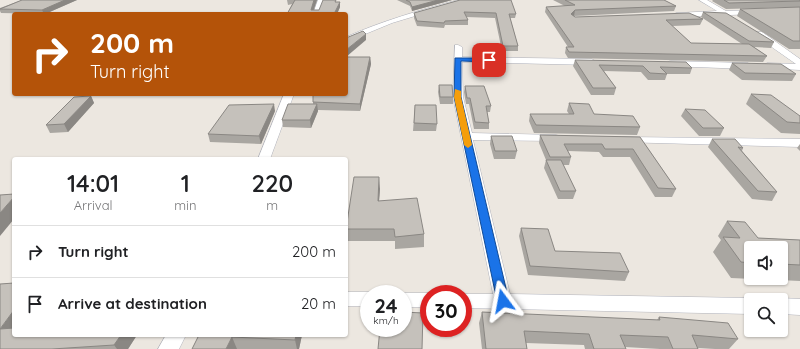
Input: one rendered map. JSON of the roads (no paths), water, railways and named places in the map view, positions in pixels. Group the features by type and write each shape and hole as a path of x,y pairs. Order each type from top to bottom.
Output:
{"street":[{"path":"317,12 321,0"},
{"path":"348,39 369,28 398,18 465,0"},
{"path":"702,0 736,20"},
{"path":"668,15 762,11"},
{"path":"754,32 800,62"},
{"path":"786,52 800,52"},
{"path":"503,301 458,97 458,53 601,62"},
{"path":"665,64 800,67"},
{"path":"265,157 288,96"},
{"path":"466,136 569,138"},
{"path":"609,139 800,143"},
{"path":"348,299 360,299"},
{"path":"472,301 744,306"},
{"path":"788,306 800,307"},
{"path":"168,349 175,337"}]}
